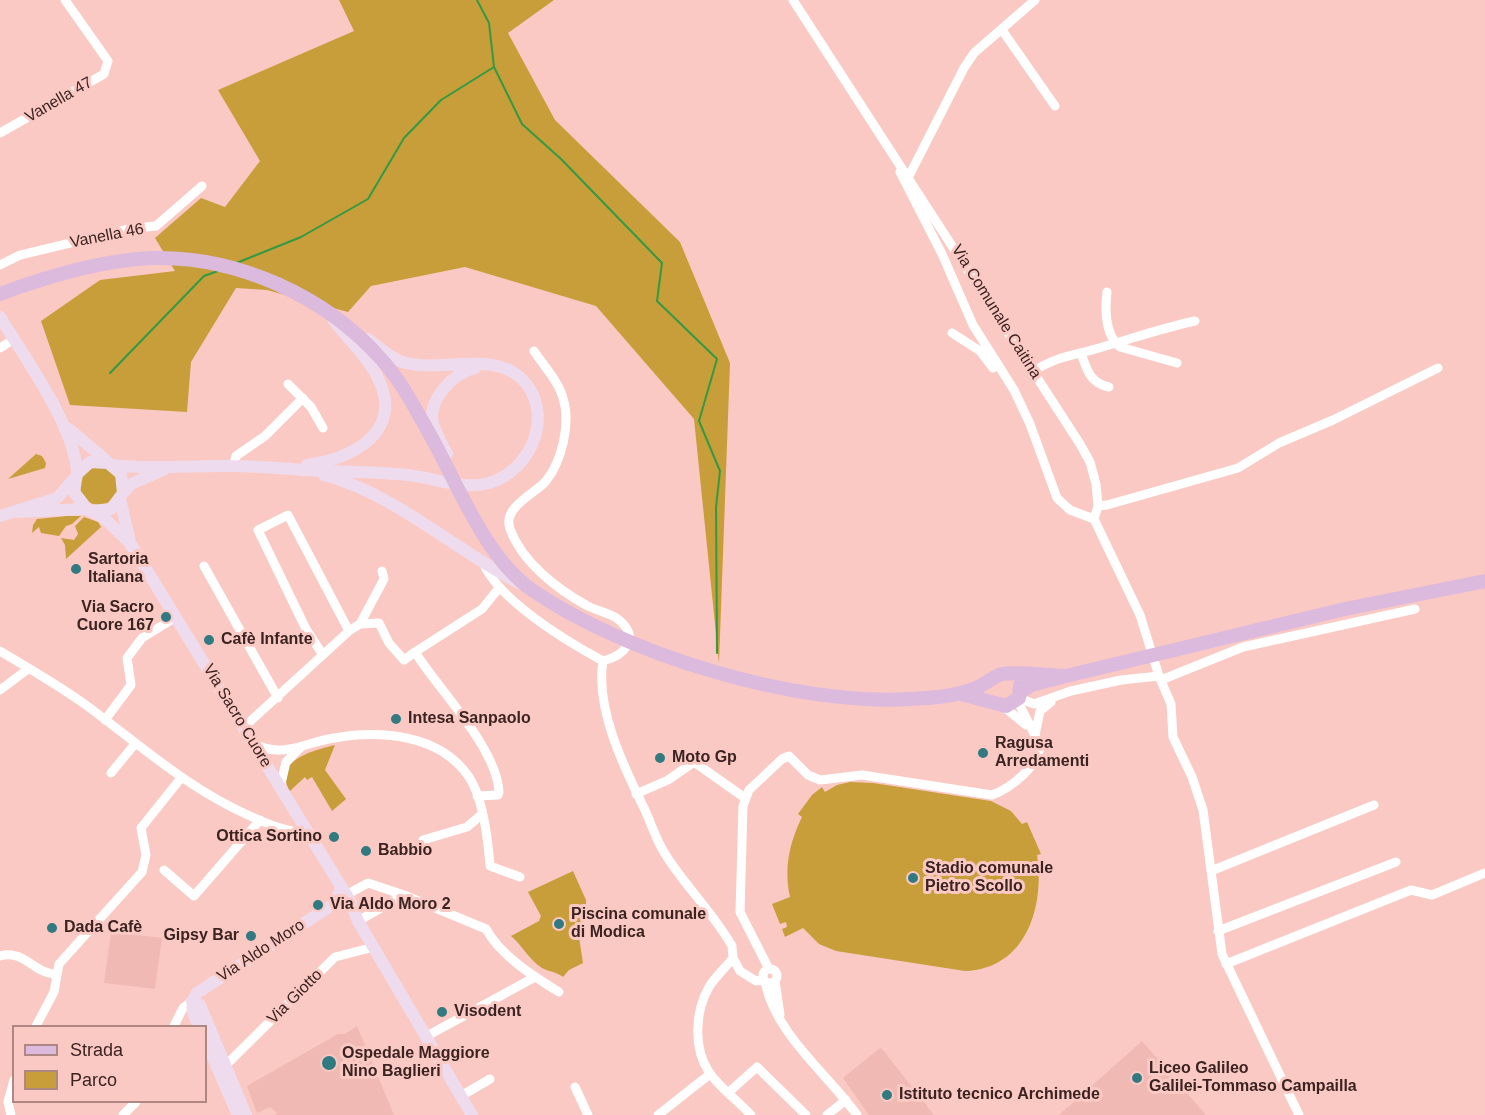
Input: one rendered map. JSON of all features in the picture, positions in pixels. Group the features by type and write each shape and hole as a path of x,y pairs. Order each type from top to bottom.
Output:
{"main road":[{"path":"0,294 47,279 119,261 154,258 223,266 261,277 296,293 346,322 399,360 415,364 491,365 511,371 528,387 536,405 536,435 525,458 498,479 475,485 394,473 90,462 57,498 0,516"},
{"path":"284,468 321,463 350,454 368,443 382,420 384,397 377,376 363,353 329,314"},
{"path":"329,314 373,351 397,380 502,561 530,589"},
{"path":"0,317 64,424 73,447 76,476 74,492 89,510 130,543"},
{"path":"473,514 433,423 433,415 439,397 452,381 469,369 491,365"},
{"path":"64,424 84,444 121,474 122,496 130,543"},
{"path":"16,512 111,508 138,480 173,466"},
{"path":"302,470 337,479 383,500 483,563 613,635 680,661 784,688 871,699 903,700 958,694 991,681 999,675 1066,676"},
{"name":"Via Sacro Cuore","path":"130,543 255,744 352,908"},
{"path":"958,694 998,703 1019,697 1031,685 1066,676 1345,609 1485,581"},
{"path":"1009,674 1020,683 1019,697"},
{"path":"991,681 989,691 998,703"},
{"path":"332,904 343,893"},
{"path":"332,904 339,903 352,908 472,1115"},
{"name":"Via Aldo Moro","path":"188,1008 197,993 332,904"},
{"path":"197,1025 188,1008 200,1005 246,1115"},
{"path":"207,1044 238,1115"}],"street":[{"name":"Vanella 47","path":"0,133 104,74 108,62 65,0"},
{"name":"Via Comunale Caitina","path":"793,0 909,176 920,202 1090,462 1098,506 1094,519"},
{"path":"909,176 964,68 974,54 1035,0"},
{"path":"1002,30 1055,106"},
{"path":"824,48 829,62 920,202 973,325 1030,424 1057,498 1070,510 1094,519 1140,615 1154,663 1171,704 1173,737 1192,777 1203,810 1218,931 1226,964 1299,1115"},
{"name":"Vanella 46","path":"0,265 30,252 128,229 156,226 202,186"},
{"path":"1107,292 1105,313 1115,343 1119,347 1177,363"},
{"path":"1033,372 1044,364 1164,327 1195,321"},
{"path":"952,333 980,351 993,369 1003,375"},
{"path":"0,348 14,339"},
{"path":"483,563 499,588 571,644 603,661 616,658 626,650 629,641 627,629 619,619 588,607 559,589 524,551 509,528 510,516 545,482 555,468 562,448 566,417 563,398 534,351"},
{"path":"1081,353 1090,376 1098,385 1109,387"},
{"path":"1098,506 1107,506 1238,468 1279,443 1333,420 1438,368"},
{"path":"288,384 303,398 322,428"},
{"path":"232,466 236,456 274,428 303,398"},
{"path":"323,655 306,629 258,530 288,515 349,631"},
{"path":"204,566 279,698"},
{"path":"244,727 279,698 349,631 360,624 384,579 382,571"},
{"path":"360,624 379,623 389,643 404,660 482,609 499,588"},
{"path":"1019,697 1034,704 1066,692 1121,680 1160,678 1243,647 1415,609"},
{"path":"105,720 131,685 127,658 142,638 177,617"},
{"path":"0,651 105,720 134,745 181,778 260,820 291,832 307,833"},
{"path":"415,652 470,728 494,770 499,789 498,795 477,796"},
{"path":"603,661 600,685 603,700 619,750 651,830 667,858 725,934 732,946 733,958 745,976 756,981 777,973 775,981 782,1020"},
{"path":"0,690 28,669"},
{"path":"1034,733 1040,711 1066,692"},
{"path":"857,1115 787,1031 772,1007 753,940 740,912 745,798 757,782 782,759 789,756 808,775 820,780 862,775 992,795 1034,764 1040,745 1019,697"},
{"path":"998,703 1034,733"},
{"path":"255,744 267,750 281,751 354,735 384,735 417,740 433,746 459,765 469,777 477,796 490,866 520,877"},
{"path":"111,773 134,745"},
{"path":"268,767 286,762 303,746"},
{"path":"268,767 281,751"},
{"path":"280,788 286,762"},
{"path":"636,794 668,780 694,762 745,798"},
{"path":"37,1025 54,992 55,974 59,964 142,872 147,860 141,828 181,778"},
{"path":"1210,872 1374,805"},
{"path":"423,840 467,827 481,815"},
{"path":"164,870 194,896 260,820"},
{"path":"1218,931 1396,862"},
{"path":"1226,964 1412,890 1432,895 1485,873"},
{"path":"343,893 368,883 404,894 486,929 493,942 535,977 559,992"},
{"path":"358,921 404,894"},
{"name":"Via Giotto","path":"226,1065 335,957 374,947"},
{"path":"0,956 19,955 41,971 55,974"},
{"path":"733,958 709,988 701,1011 697,1041 702,1061 710,1074 751,1115"},
{"path":"427,1036 535,977"},
{"path":"175,1025 188,1008"},
{"path":"729,1092 757,1066 806,1115"},
{"path":"658,1115 710,1074"},
{"path":"461,1096 490,1079"},
{"path":"575,1087 588,1115"},
{"path":"11,1115 9,1102 12,1089"},
{"path":"827,1115 846,1100"},
{"path":"123,1115 134,1103"},
{"path":"735,1115 743,1107"}],"shaded area":[{"path":"111,932 162,938 155,989 104,983"},
{"name":"Ospedale Maggiore Nino Baglieri","path":"357,1026 394,1115 275,1115 277,1113 270,1107 257,1113 247,1086 338,1034 345,1034"},
{"name":"Liceo Galileo Galilei-Tommaso Campailla","path":"1142,1041 1206,1115 1059,1115"},
{"name":"Istituto tecnico Archimede","path":"880,1048 934,1115 869,1115 843,1078"}],"green space":[{"path":"339,0 554,0 508,33 555,120 680,242 730,363 719,663 694,419 596,306 465,267 371,286 348,312 267,290 236,288 191,362 187,412 70,405 41,321 100,280 175,271 155,238 201,198 225,207 260,161 218,90 354,31"},
{"path":"36,454 42,456 46,463 45,468 8,479"},
{"path":"99,467 113,472 118,486 113,500 99,505 85,500 80,486 85,472"},
{"path":"81,516 66,526 59,536 41,533 39,527 32,533 37,519"},
{"path":"84,517 98,522 101,527 66,559 65,545 61,538 74,540 78,534 75,526"},
{"path":"335,745 325,770 346,799 332,811 312,777 307,780 305,777 290,791 286,780 287,771 298,758"},
{"name":"Stadio comunale Pietro Scollo","path":"850,782 873,783 991,801 1011,811 1022,824 1027,822 1041,854 1037,855 1038,895 1027,932 1017,947 1003,959 986,968 965,971 836,951 819,944 803,928 785,937 782,929 787,927 786,922 780,924 772,904 790,897 788,866 791,847 802,817 798,814 812,795 822,787 825,792 837,785"},
{"name":"Piscina comunale di Modica","path":"573,871 586,900 586,915 579,937 583,963 569,970 563,977 537,964 511,936 539,921 541,916 528,892"}],"waterway":[{"path":"477,0 489,23 494,67 522,124 561,159 662,263 657,301 717,359 699,421 720,471 716,507 717,653"},
{"path":"234,264 301,237 368,199 404,138 441,100 494,67"},
{"path":"110,373 204,276 218,271"}],"place":[{"name":"Sartoria Italiana","path":"76,569"},
{"name":"Via Sacro Cuore 167","path":"166,617"},
{"name":"Cafè Infante","path":"209,640"},
{"name":"Intesa Sanpaolo","path":"396,719"},
{"name":"Ragusa Arredamenti","path":"983,753"},
{"name":"Moto Gp","path":"660,758"},
{"name":"Ottica Sortino","path":"334,837"},
{"name":"Babbio","path":"366,851"},
{"name":"Stadio comunale Pietro Scollo","path":"913,878"},
{"name":"Via Aldo Moro 2","path":"318,905"},
{"name":"Piscina comunale di Modica","path":"559,924"},
{"name":"Dada Cafè","path":"52,928"},
{"name":"Gipsy Bar","path":"251,936"},
{"name":"Visodent","path":"442,1012"},
{"name":"Ospedale Maggiore Nino Baglieri","path":"329,1063"},
{"name":"Liceo Galileo Galilei-Tommaso Campailla","path":"1137,1078"},
{"name":"Istituto tecnico Archimede","path":"887,1095"}]}
